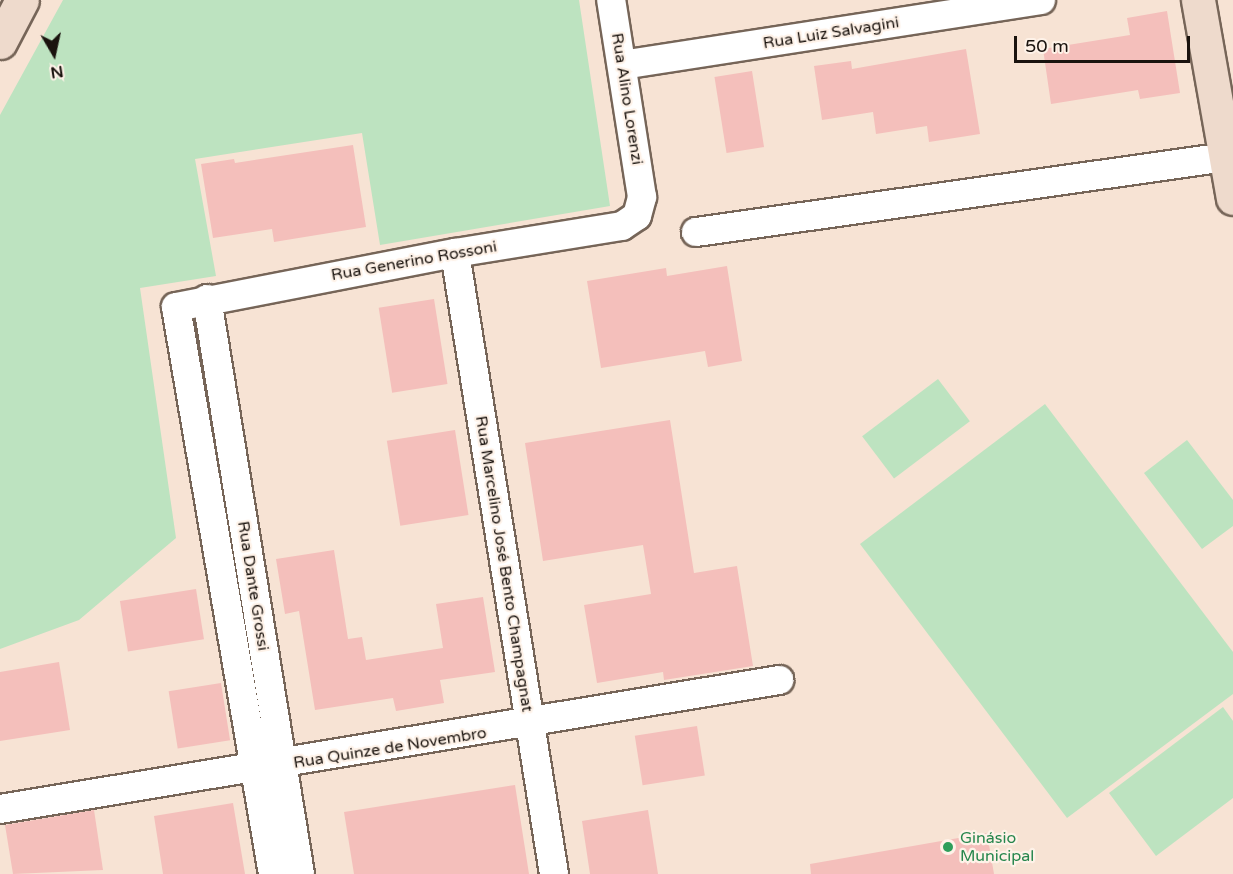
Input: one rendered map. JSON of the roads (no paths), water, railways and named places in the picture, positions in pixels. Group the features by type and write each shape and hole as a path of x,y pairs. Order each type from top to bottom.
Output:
{"street":[{"path":"0,42 22,0"},
{"name":"Rua Alino Lorenzi","path":"611,0 642,197"},
{"name":"Rua Luiz Salvagini","path":"622,65 1041,0"},
{"path":"1198,0 1233,198"},
{"path":"696,232 1226,157"},
{"name":"Rua Generino Rossoni","path":"176,313 180,303 455,253 622,226 637,216 642,197"},
{"name":"Rua Marcelino José Bento Champagnat","path":"455,253 554,874"},
{"name":"Rua Dante Grossi","path":"207,298 268,766 273,874"},
{"name":"Rua Dante Grossi","path":"176,313 268,766 300,874"},
{"name":"Rua Quinze de Novembro","path":"0,809 529,725 779,681"}],"place":[{"name":"Ginásio Municipal","path":"948,847"}]}
